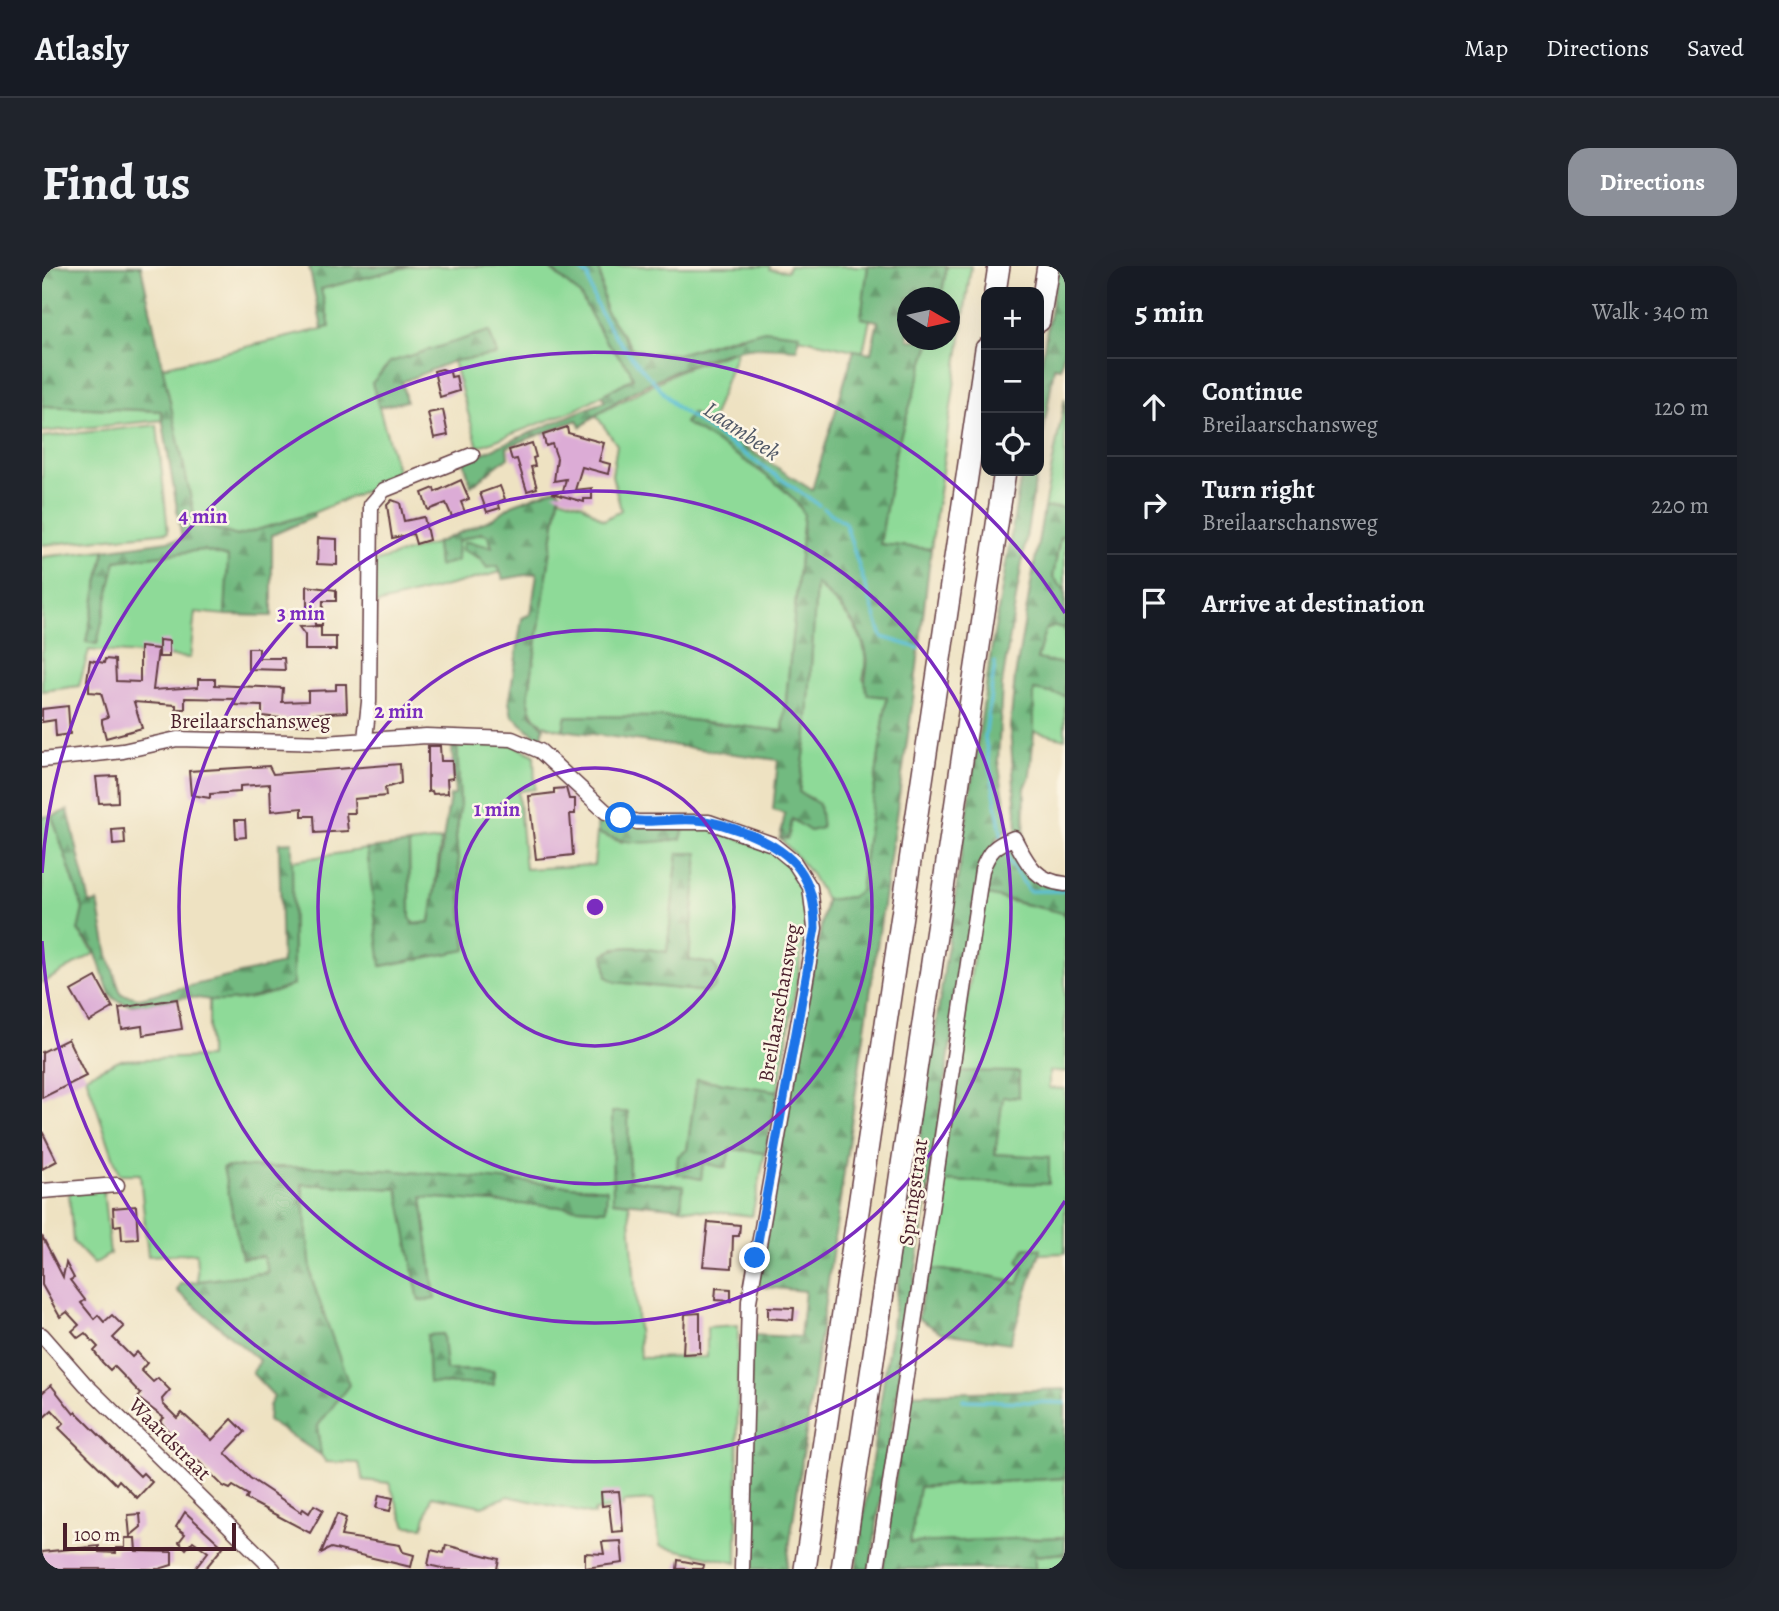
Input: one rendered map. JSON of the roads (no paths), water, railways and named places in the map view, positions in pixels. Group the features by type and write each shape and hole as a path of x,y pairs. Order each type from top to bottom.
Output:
{"highway":[{"path":"996,287 999,266"},
{"path":"1033,287 1036,266"},
{"path":"1044,290 1048,266"},
{"path":"805,1569 986,350"},
{"path":"842,1569 1004,476"}],"street":[{"path":"365,739 369,702 371,505 384,490 472,455"},
{"name":"Breilaarschansweg","path":"42,760 123,751 177,739 325,743 465,735 513,739 527,743 606,812 637,822 694,820 730,827 782,850 794,862 810,887 815,928 749,1301 742,1569"},
{"name":"Springstraat","path":"877,1569 982,870 990,850 999,843 1014,838 1029,868 1038,877 1065,884"},
{"path":"42,1191 117,1185"},
{"name":"Waardstraat","path":"42,1335 85,1384 269,1568"}],"waterway":[{"name":"Laambeek","path":"575,266 588,276 596,304 611,330 648,376"},
{"name":"Laambeek","path":"651,378 676,407 819,505"},
{"name":"Laambeek","path":"823,508 845,523 882,637 919,648"},
{"name":"Laambeek","path":"995,662 985,738 1002,838"},
{"name":"Laambeek","path":"1005,846 1009,862 1029,891 1065,891"},
{"path":"963,1400 1065,1403"}]}
